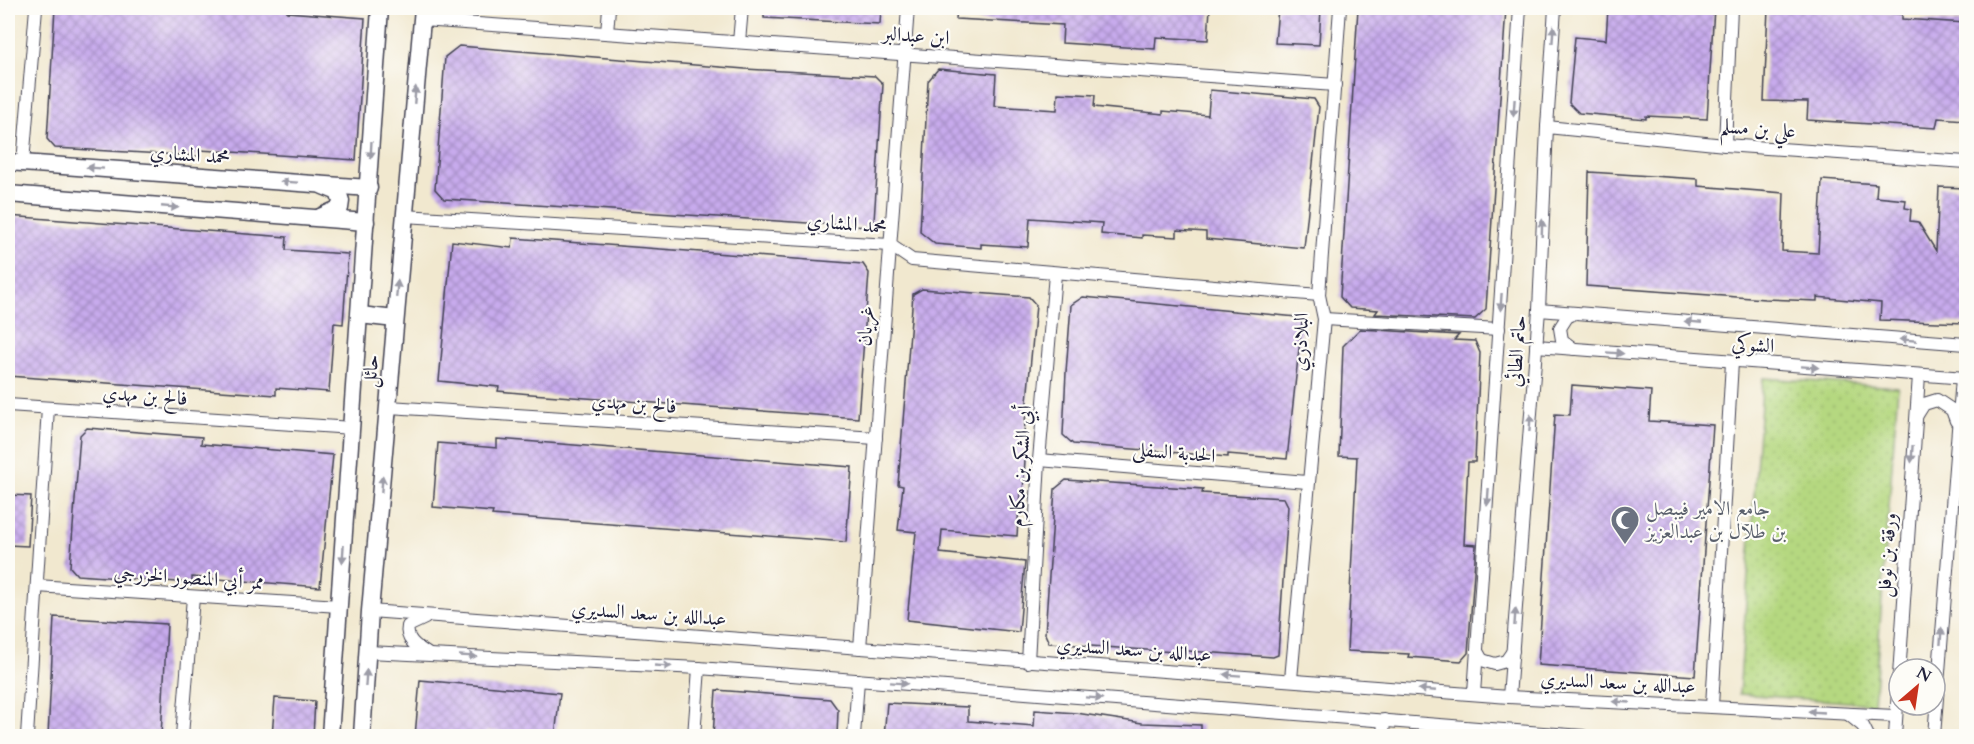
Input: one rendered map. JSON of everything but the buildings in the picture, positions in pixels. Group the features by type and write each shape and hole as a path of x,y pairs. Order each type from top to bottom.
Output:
{"street":[{"path":"15,163 36,8"},
{"name":"حائل","path":"330,736 380,8"},
{"path":"607,33 609,8"},
{"path":"740,42 742,8"},
{"name":"غريان","path":"861,648 908,8"},
{"name":"البلاذري","path":"1291,678 1307,482 1324,319 1319,295 1340,8"},
{"name":"حاتم الطائي","path":"1474,694 1520,8"},
{"name":"حاتم الطائي","path":"1509,697 1539,310 1555,8"},
{"path":"1725,145 1731,8"},
{"name":"حائل","path":"362,736 370,611 422,14"},
{"name":"ابن عبدالبر","path":"422,14 607,33 1335,85"},
{"name":"علي بن مسلم","path":"1547,127 1725,145 1966,162"},
{"name":"محمد المشاري","path":"15,163 369,188"},
{"path":"316,184 338,192 341,201 340,208 332,214 316,218"},
{"path":"8,194 366,222"},
{"name":"محمد المشاري","path":"404,216 890,245 912,260 1319,295"},
{"name":"أبي الشكر بن مكارم","path":"1029,662 1039,460 1055,274"},
{"name":"الشوكي","path":"1539,310 1966,344"},
{"path":"1574,349 1563,340 1560,328 1567,317 1575,313"},
{"path":"360,315 395,319"},
{"path":"1324,319 1499,329"},
{"name":"الشوكي","path":"1536,346 1964,378"},
{"path":"1712,706 1732,362"},
{"name":"ورقة بن نوفل","path":"1899,657 1918,375"},
{"path":"1934,736 1957,422 1964,378"},
{"path":"1915,420 1924,404 1937,400 1952,410 1957,422"},
{"name":"فالح بن مهدي","path":"8,405 352,428"},
{"name":"فالح بن مهدي","path":"389,407 876,438"},
{"path":"27,736 48,408"},
{"name":"الحدبة السفلى","path":"1039,460 1307,482"},
{"name":"ممر أبي المنصور الخزرجي","path":"37,586 339,606"},
{"path":"182,736 193,597"},
{"name":"عبدالله بن سعد السديري","path":"370,611 1029,662 1291,678 1509,697 1887,715"},
{"path":"428,654 408,639 406,630 416,620 432,616"},
{"path":"1478,653 1482,660 1495,664 1506,661 1513,651"},
{"path":"368,652 699,668 1583,736"},
{"path":"694,736 699,668"},
{"path":"854,736 858,680"},
{"path":"1848,713 1863,726 1868,736"},
{"name":"ورقة بن نوفل","path":"1894,736 1895,717"},
{"path":"1383,736 1384,720"}],"green space":[{"path":"1763,378 1898,387 1874,704 1739,694"}],"place":[{"name":"جامع الامير فيبصل بن طلال بن عبدالعزيز","path":"1625,546"}]}
